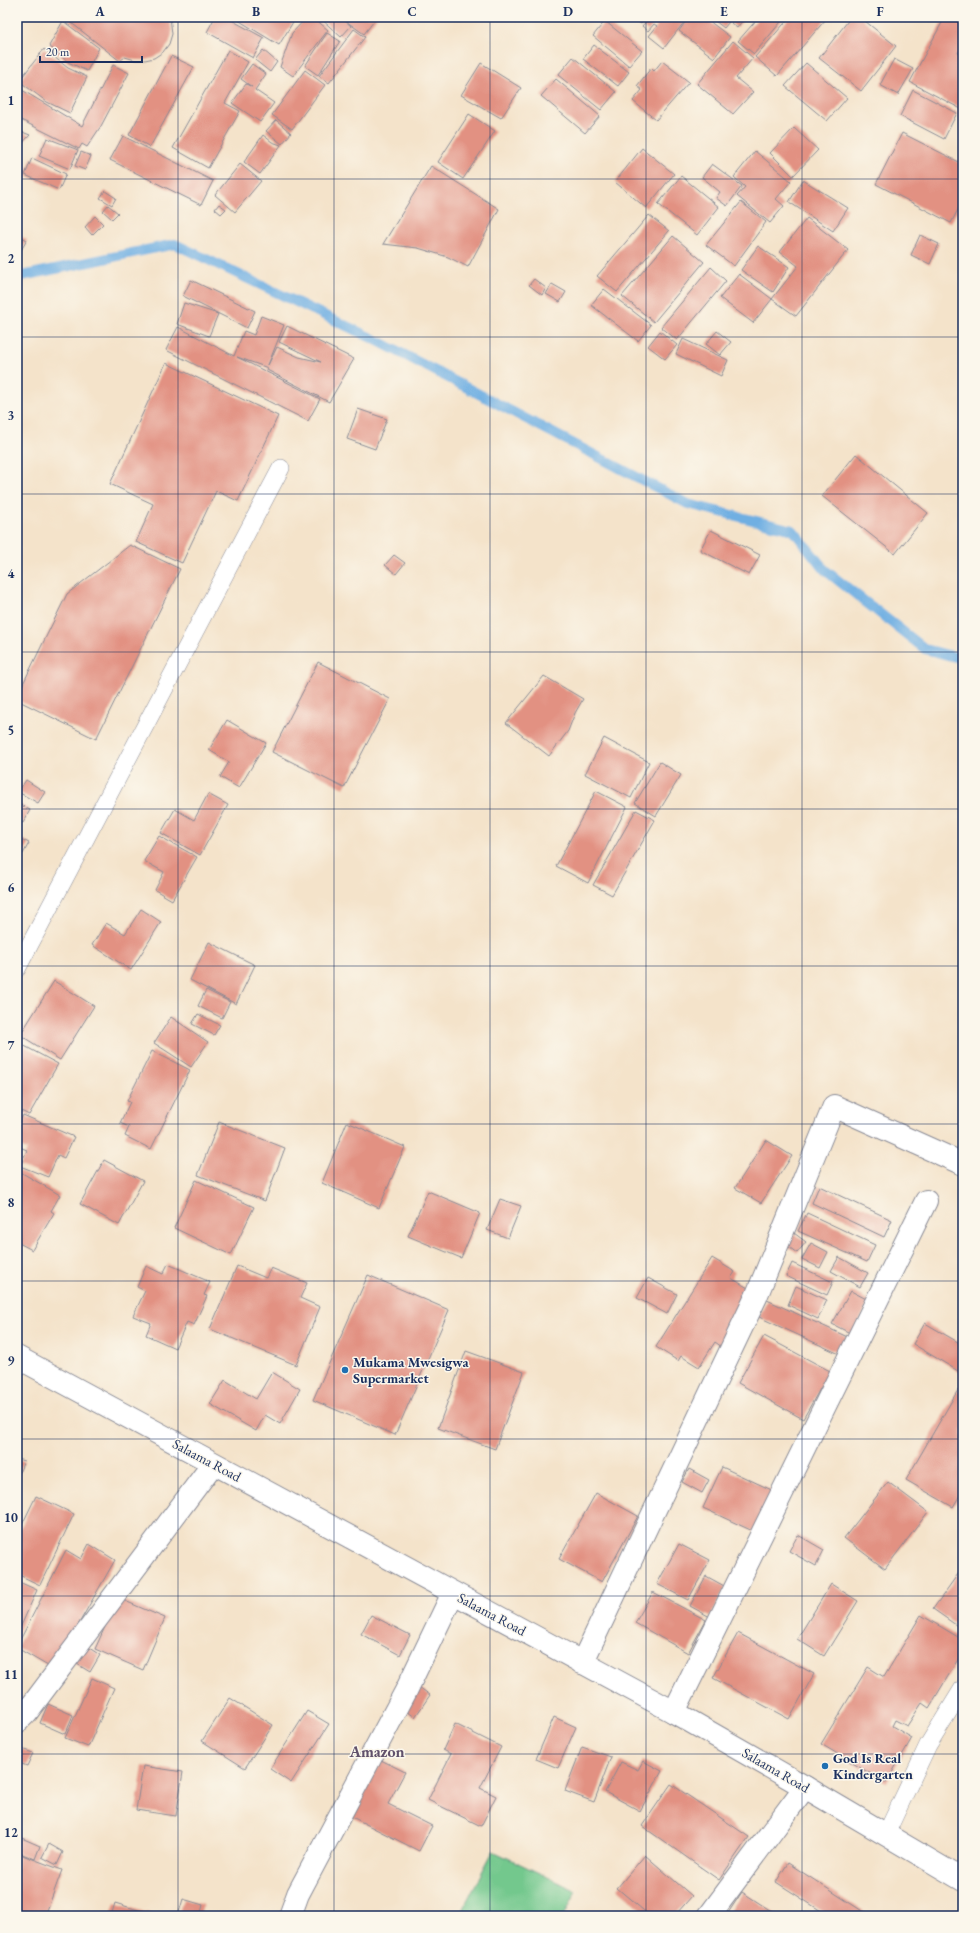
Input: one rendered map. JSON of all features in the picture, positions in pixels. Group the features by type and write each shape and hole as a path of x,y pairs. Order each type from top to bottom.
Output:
{"street":[{"path":"582,1662 756,1297 834,1106 963,1164"},
{"path":"674,1712 926,1201"},
{"name":"Salaama Road","path":"17,1357 674,1712 806,1787 963,1880"},
{"path":"17,1722 27,1712 213,1464"},
{"path":"290,1916 298,1894 406,1691 453,1593"},
{"path":"709,1916 806,1787"}],"lane":[{"path":"17,969 281,468"},
{"path":"886,1834 928,1745 963,1688"}],"green space":[{"path":"493,1851 577,1891 564,1916 459,1916"}],"building":[{"path":"73,17 170,17 172,34 169,44 163,52 154,58 135,60 125,57 120,61 69,21"},
{"path":"215,17 226,17 264,38 253,58 207,32"},
{"path":"233,17 296,17 279,45"},
{"path":"307,17 313,17 328,30 293,76 280,67 292,33"},
{"path":"319,17 377,17 364,34 343,19 351,26 341,37"},
{"path":"631,17 647,17 641,24"},
{"path":"650,17 688,17 664,48 649,36 657,26 654,24 648,31 642,26"},
{"path":"689,17 704,17 730,37 714,58 679,31"},
{"path":"710,17 733,17 724,28"},
{"path":"736,17 745,17 737,28 731,23"},
{"path":"759,17 785,17 754,54 738,41"},
{"path":"790,17 823,17 826,19 777,76 755,57"},
{"path":"851,17 860,17 896,46 861,91 819,58"},
{"path":"945,17 963,17 963,44 958,53 963,56 963,110 910,82"},
{"path":"63,21 99,48 87,71 68,62 49,46"},
{"path":"605,21 642,51 629,66 593,36"},
{"path":"354,29 365,37 329,83 319,76"},
{"path":"327,33 340,41 318,75 305,66"},
{"path":"733,41 753,58 736,78 753,92 733,114 697,84"},
{"path":"594,45 629,72 618,86 583,59"},
{"path":"44,49 68,68 87,77 70,113 47,102 19,81"},
{"path":"228,50 248,62 225,103 240,111 208,168 173,148"},
{"path":"263,50 277,62 270,72 255,60"},
{"path":"171,56 194,67 150,147 129,135"},
{"path":"573,57 616,92 601,110 558,75"},
{"path":"894,59 913,69 898,95 880,85"},
{"path":"662,61 689,82 656,120 633,101 642,90 637,86 651,68 654,71"},
{"path":"481,63 521,88 501,118 461,95"},
{"path":"806,63 847,98 827,121 785,86"},
{"path":"252,64 266,74 255,90 274,103 260,122 232,103 246,84 252,87 241,79"},
{"path":"113,65 129,73 101,126 87,147 82,144 79,149 17,118 17,87 82,126"},
{"path":"305,70 325,85 292,129 272,115"},
{"path":"556,79 600,116 585,133 541,96"},
{"path":"913,90 957,113 944,139 900,116"},
{"path":"469,114 495,131 463,179 438,162"},
{"path":"276,120 291,133 282,144 266,131"},
{"path":"794,128 818,150 793,176 770,153"},
{"path":"17,130 30,135 17,149"},
{"path":"902,133 963,164 963,200 951,223 876,184"},
{"path":"263,135 272,142 281,145 260,174 244,162"},
{"path":"123,136 213,181 201,205 110,160"},
{"path":"47,138 78,150 70,169 39,156"},
{"path":"642,148 674,174 646,208 615,182"},
{"path":"755,151 791,181 776,199 784,206 770,223 737,196 745,187 734,177"},
{"path":"81,152 91,156 85,170 75,166"},
{"path":"32,158 66,174 59,190 25,175"},
{"path":"240,164 261,181 235,212 215,195"},
{"path":"712,164 742,186 727,206 716,198 720,192 702,177"},
{"path":"431,166 499,209 468,267 448,257 418,248 383,244"},
{"path":"681,176 719,207 697,235 658,204"},
{"path":"803,180 848,208 833,231 789,202"},
{"path":"105,191 116,198 112,205 100,198"},
{"path":"741,202 766,222 734,266 706,245"},
{"path":"219,204 226,209 221,214 215,209"},
{"path":"108,205 118,213 112,219 103,211"},
{"path":"649,215 669,231 617,292 597,276"},
{"path":"95,216 103,224 92,235 85,227"},
{"path":"807,218 848,250 796,316 772,299 798,266 780,252"},
{"path":"17,234 27,240 17,257"},
{"path":"920,235 939,244 930,264 911,255"},
{"path":"673,236 704,262 654,322 622,296"},
{"path":"758,246 789,267 773,292 741,270"},
{"path":"711,267 726,281 677,340 661,327"},
{"path":"739,274 772,299 753,323 720,298"},
{"path":"534,279 546,288 542,295 529,285"},
{"path":"191,280 255,311 247,328 183,296"},
{"path":"552,284 566,292 560,302 546,294"},
{"path":"604,289 651,325 638,341 591,305"},
{"path":"184,303 218,314 209,336 177,324"},
{"path":"261,316 284,325 268,365 277,347 299,357 321,362 279,342 287,326 354,359 329,402 267,370 268,368 237,357 320,399 308,421 166,350 178,327 234,356 244,331 254,335"},
{"path":"660,331 677,345 665,359 648,346"},
{"path":"717,331 731,342 720,355 706,344"},
{"path":"683,339 728,360 721,376 676,354"},
{"path":"166,363 278,416 238,501 216,491 182,563 136,542 153,504 110,484"},
{"path":"358,409 387,419 375,449 347,439"},
{"path":"856,454 928,513 895,554 822,496"},
{"path":"711,530 760,555 749,575 700,550"},
{"path":"130,545 180,569 96,739 17,700 17,696 67,594"},
{"path":"394,555 405,563 396,574 385,565"},
{"path":"318,662 390,699 344,788 272,752"},
{"path":"544,676 583,699 575,713 568,731 549,756 506,723"},
{"path":"227,720 266,743 239,788 220,777 229,762 209,750"},
{"path":"604,738 649,762 631,798 585,774"},
{"path":"660,762 681,775 656,816 635,803"},
{"path":"26,780 45,792 38,803 18,792"},
{"path":"596,791 627,807 588,883 556,866"},
{"path":"208,794 228,805 200,855 161,833 175,809 194,820"},
{"path":"17,803 30,810 23,823 17,820"},
{"path":"636,810 655,820 612,895 593,885"},
{"path":"159,836 197,857 172,900 155,890 164,872 144,861"},
{"path":"17,837 29,843 23,854 17,852"},
{"path":"141,909 161,922 131,970 92,945 106,923 125,934"},
{"path":"209,942 255,965 236,1004 190,980"},
{"path":"54,981 94,1006 60,1060 20,1035"},
{"path":"206,990 230,1002 222,1018 198,1006"},
{"path":"198,1014 220,1025 214,1035 192,1024"},
{"path":"171,1017 208,1042 191,1067 154,1043"},
{"path":"17,1042 58,1064 29,1115 17,1109"},
{"path":"152,1051 190,1070 151,1149 125,1136 129,1127 120,1123 130,1102 127,1101"},
{"path":"23,1115 74,1137 64,1158 58,1155 48,1177 20,1166 27,1150 17,1146 17,1128"},
{"path":"219,1122 285,1148 265,1201 198,1175"},
{"path":"347,1122 405,1147 379,1208 322,1183"},
{"path":"766,1140 792,1156 761,1203 735,1188"},
{"path":"104,1160 143,1181 119,1225 80,1204"},
{"path":"17,1170 60,1195 51,1211 54,1213 32,1250 17,1242"},
{"path":"196,1180 254,1207 231,1255 174,1228"},
{"path":"819,1186 892,1220 884,1237 812,1203"},
{"path":"428,1191 480,1213 461,1258 408,1236"},
{"path":"500,1199 521,1206 508,1238 487,1230"},
{"path":"807,1213 875,1245 867,1262 798,1231"},
{"path":"794,1233 806,1242 797,1253 786,1245"},
{"path":"811,1243 828,1252 820,1268 802,1259"},
{"path":"839,1257 868,1273 860,1287 831,1271"},
{"path":"712,1258 735,1272 731,1278 748,1288 743,1296 751,1301 722,1347 715,1342 699,1367 681,1356 678,1361 656,1347"},
{"path":"792,1263 833,1282 827,1295 786,1276"},
{"path":"168,1264 210,1282 204,1295 207,1296 194,1325 187,1322 175,1348 146,1335 151,1323 133,1316 145,1291 137,1287 146,1266 163,1274"},
{"path":"237,1266 266,1278 271,1268 307,1283 300,1298 320,1307 296,1365 210,1329"},
{"path":"368,1275 449,1310 395,1435 313,1400"},
{"path":"648,1278 677,1294 667,1314 637,1298"},
{"path":"796,1286 827,1300 818,1319 788,1305"},
{"path":"851,1291 870,1301 852,1334 832,1324"},
{"path":"767,1300 854,1340 846,1357 759,1317"},
{"path":"925,1323 963,1345 963,1374 913,1344"},
{"path":"764,1336 830,1371 803,1419 738,1383"},
{"path":"466,1351 524,1372 495,1449 438,1428"},
{"path":"272,1372 300,1389 280,1424 265,1415 256,1431 210,1404 225,1380 256,1399"},
{"path":"958,1390 963,1392 963,1490 953,1507 906,1480"},
{"path":"17,1459 24,1461 17,1478"},
{"path":"722,1467 776,1492 757,1533 703,1508"},
{"path":"689,1469 709,1480 702,1493 682,1482"},
{"path":"888,1482 928,1512 885,1569 844,1538"},
{"path":"596,1493 638,1516 602,1582 559,1559"},
{"path":"36,1496 74,1514 40,1585 17,1574 17,1535"},
{"path":"798,1535 824,1550 816,1566 789,1551"},
{"path":"89,1544 115,1560 53,1669 17,1648 17,1646 66,1550 81,1559"},
{"path":"679,1544 710,1560 688,1600 657,1584"},
{"path":"963,1567 963,1630 933,1609"},
{"path":"706,1576 726,1587 710,1617 690,1606"},
{"path":"17,1581 37,1590 17,1635"},
{"path":"831,1584 858,1601 824,1656 797,1639"},
{"path":"653,1592 706,1620 688,1653 635,1623"},
{"path":"118,1598 165,1618 143,1670 95,1649"},
{"path":"371,1615 410,1635 400,1655 361,1634"},
{"path":"921,1615 963,1640 963,1651 929,1708 922,1703 907,1726 895,1720 892,1726 912,1738 886,1783 821,1744 868,1667 884,1677"},
{"path":"738,1633 814,1674 789,1719 713,1678"},
{"path":"83,1644 100,1655 90,1672 72,1661"},
{"path":"92,1678 114,1688 88,1747 65,1738"},
{"path":"416,1685 430,1695 415,1717 401,1707"},
{"path":"230,1698 273,1725 245,1768 202,1741"},
{"path":"48,1704 73,1715 65,1734 40,1723"},
{"path":"307,1711 329,1724 291,1783 270,1769"},
{"path":"554,1717 576,1727 558,1768 536,1759"},
{"path":"455,1724 501,1747 480,1788 496,1796 481,1826 428,1800 451,1754 443,1750"},
{"path":"582,1747 611,1757 594,1802 565,1791"},
{"path":"19,1748 33,1753 27,1766 17,1762"},
{"path":"381,1760 405,1772 388,1804 432,1826 419,1851 352,1817"},
{"path":"643,1761 662,1771 640,1811 605,1792 621,1762 638,1770"},
{"path":"143,1766 183,1772 176,1816 136,1810"},
{"path":"671,1784 749,1837 719,1880 642,1826"},
{"path":"17,1836 40,1846 35,1859 17,1852"},
{"path":"49,1844 63,1852 57,1865 42,1857"},
{"path":"17,1853 62,1870 45,1916 22,1916 17,1914"},
{"path":"645,1855 692,1896 677,1913 681,1916 650,1916 617,1888"},
{"path":"788,1863 870,1916 829,1916 776,1882"},
{"path":"742,1892 779,1916 726,1916"},
{"path":"183,1899 203,1905 200,1916 178,1916"},
{"path":"115,1903 158,1916 111,1916"}],"waterway":[{"path":"17,277 175,244 380,342 688,504 793,530 825,570 925,649 963,659"}],"place":[{"name":"Mukama Mwesigwa Supermarket","path":"345,1370"},
{"name":"God Is Real Kindergarten","path":"825,1766"}],"district":[{"name":"Amazon","path":"377,1751"}]}
